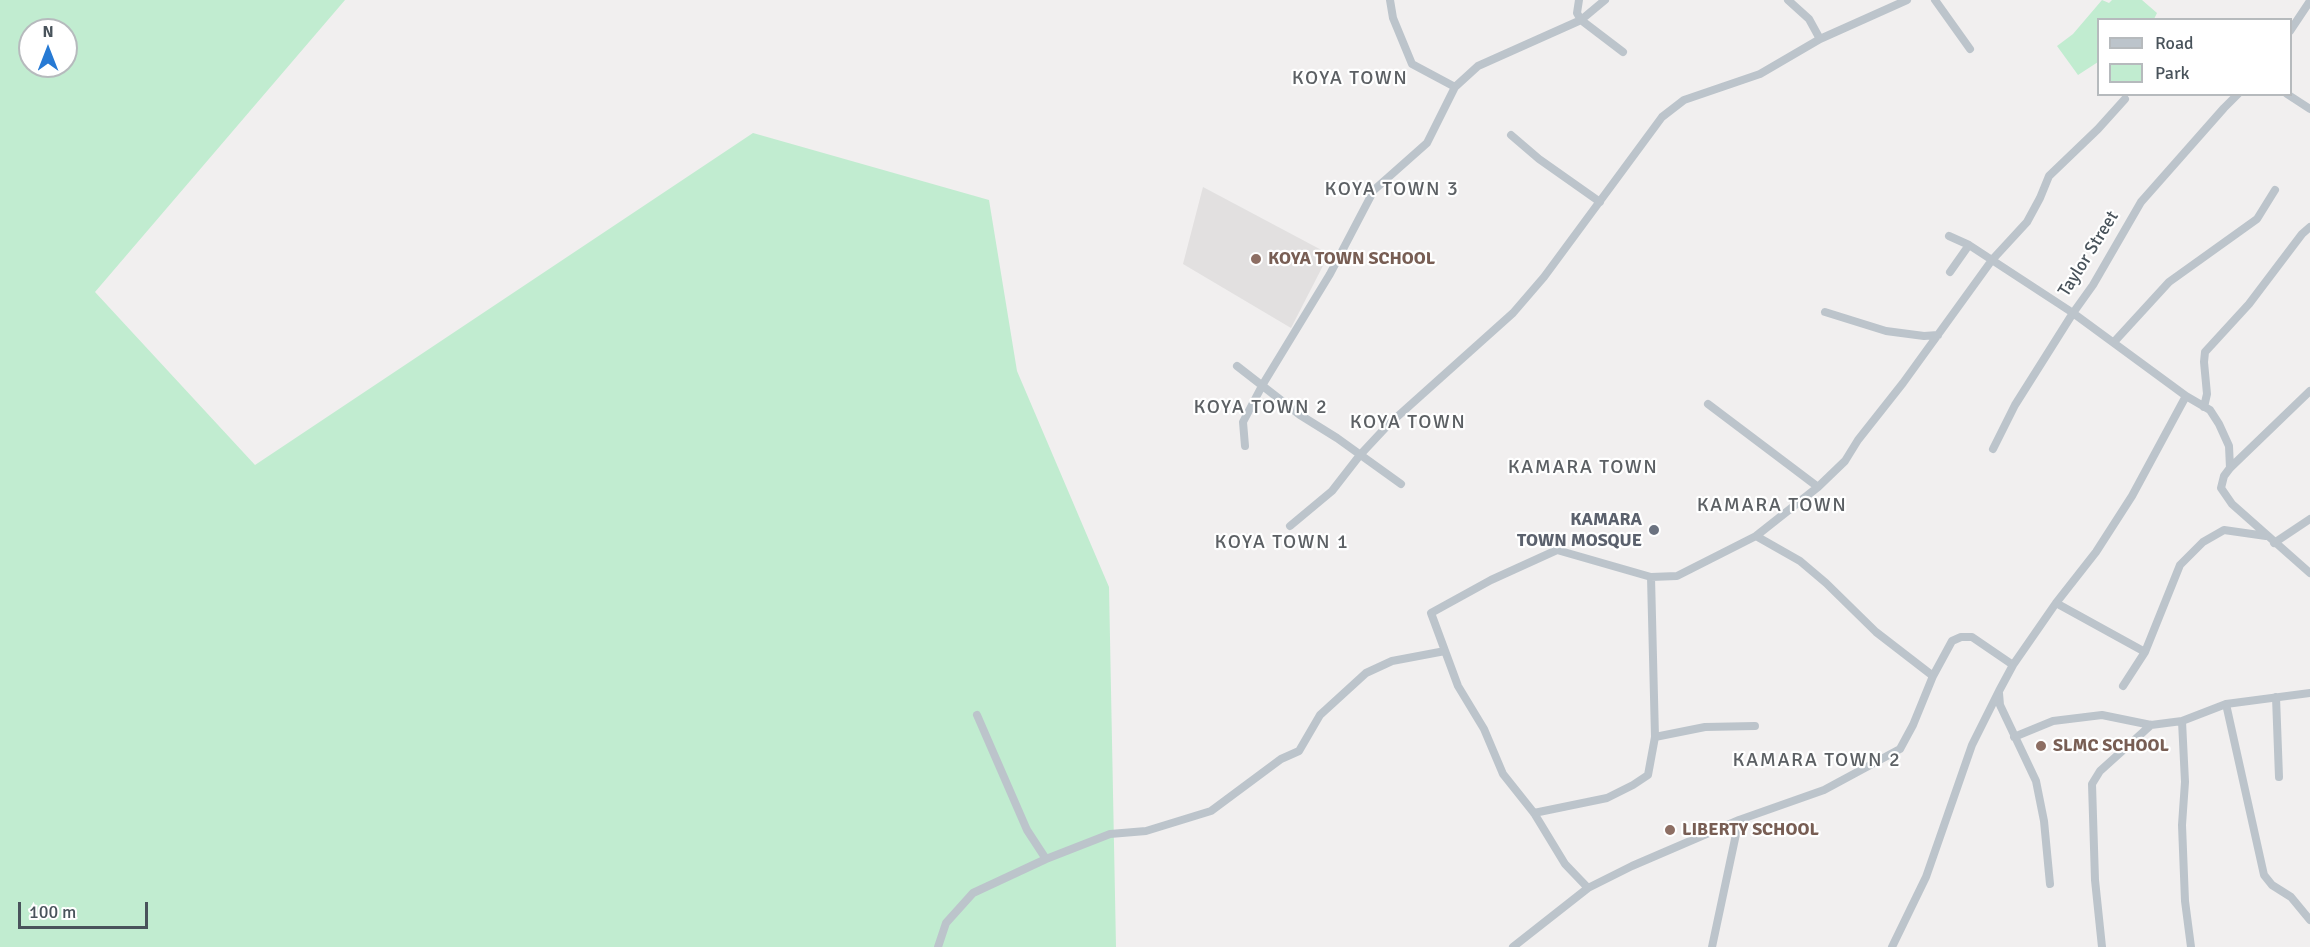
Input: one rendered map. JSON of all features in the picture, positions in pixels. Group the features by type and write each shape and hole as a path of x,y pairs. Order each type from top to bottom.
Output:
{"street":[{"path":"1390,0 1393,18 1413,64 1455,87"},
{"path":"1579,0 1577,13 1581,20 1623,52"},
{"path":"1245,446 1243,422 1263,384 1330,274 1374,190 1427,143 1455,87 1478,66 1581,20 1605,0"},
{"path":"1788,0 1809,19 1820,39"},
{"path":"1290,526 1332,491 1360,454 1388,424 1513,313 1544,278 1662,117 1684,100 1760,74 1820,39 1907,0"},
{"path":"1935,0 1970,49"},
{"path":"2292,28 2308,1"},
{"name":"Taylor Street","path":"1993,449 2015,405 2073,312 2093,285 2142,202 2236,96"},
{"path":"2290,96 2310,110"},
{"path":"1588,888 1565,864 1534,813 1503,774 1484,729 1458,686 1431,613 1491,580 1557,549 1651,577 1677,576 1756,536 1818,487 1845,461 1992,260 2027,222 2049,176 2098,129 2125,99"},
{"path":"1511,135 1539,159 1600,202"},
{"path":"2114,342 2169,282 2257,219 2275,190"},
{"path":"2204,407 2207,394 2205,352 2249,304 2302,234 2310,227"},
{"path":"1949,236 1969,245 2073,312 2186,396 2210,410 2229,446 2230,468"},
{"path":"1950,272 1969,245"},
{"path":"1825,312 1886,331 1924,336 1938,335"},
{"path":"1237,366 1300,415 1401,484"},
{"path":"2310,391 2230,468 2224,476 2221,488 2232,504 2310,573"},
{"path":"1893,947 1926,877 1972,745 1999,691 2013,665 2056,603 2096,552 2132,496 2186,396"},
{"path":"1708,404 1818,487"},
{"path":"2123,686 2145,652 2180,565 2203,542 2224,530 2270,539 2310,519"},
{"path":"1756,536 1800,561 1876,632 1933,676"},
{"path":"1534,813 1607,798 1648,775 1655,737 1651,577"},
{"path":"2056,603 2145,652"},
{"path":"1513,947 1588,888 1632,866 1739,820 1824,790 1900,749 1913,725 1933,676 1952,641 1961,637 1972,637 2013,665"},
{"path":"938,947 946,923 973,893 1046,859 1110,834 1146,831 1211,812 1281,759 1299,751 1320,715 1366,673 1392,661 1445,651"},
{"path":"1999,691 2000,705 2036,781 2044,821 2050,884"},
{"path":"2014,737 2053,721 2102,715 2151,725 2182,721 2226,704 2310,693"},
{"path":"2276,697 2279,777"},
{"path":"2226,704 2264,875 2272,885 2291,897 2310,920"},
{"path":"978,715 1027,830 1046,859"},
{"path":"2182,721 2185,782 2182,825 2184,901 2191,947"},
{"path":"2102,947 2095,880 2092,784 2100,771 2151,725"},
{"path":"1655,737 1705,728 1755,726"},
{"path":"1712,947 1739,820"}],"shaded area":[{"name":"KOYA TOWN SCHOOL","path":"1203,187 1329,254 1291,328 1183,264"}],"green space":[{"path":"0,0 345,0 95,292 255,465 753,133 989,200 1017,371 1109,587 1116,947 0,947"},
{"path":"2102,0 2109,3 2112,0 2142,0 2157,13 2154,18 2097,18 2097,63 2078,75 2057,46 2073,34"}],"place":[{"name":"KOYA TOWN SCHOOL","path":"1256,259"},
{"name":"KAMARA TOWN MOSQUE","path":"1654,530"},
{"name":"SLMC SCHOOL","path":"2041,746"},
{"name":"LIBERTY SCHOOL","path":"1670,830"}],"district":[{"name":"KOYA TOWN","path":"1350,79"},
{"name":"KOYA TOWN 3","path":"1392,190"},
{"name":"KOYA TOWN 2","path":"1261,408"},
{"name":"KOYA TOWN","path":"1408,423"},
{"name":"KAMARA TOWN","path":"1583,468"},
{"name":"KAMARA TOWN","path":"1772,506"},
{"name":"KOYA TOWN 1","path":"1282,543"},
{"name":"KAMARA TOWN 2","path":"1817,761"}]}
